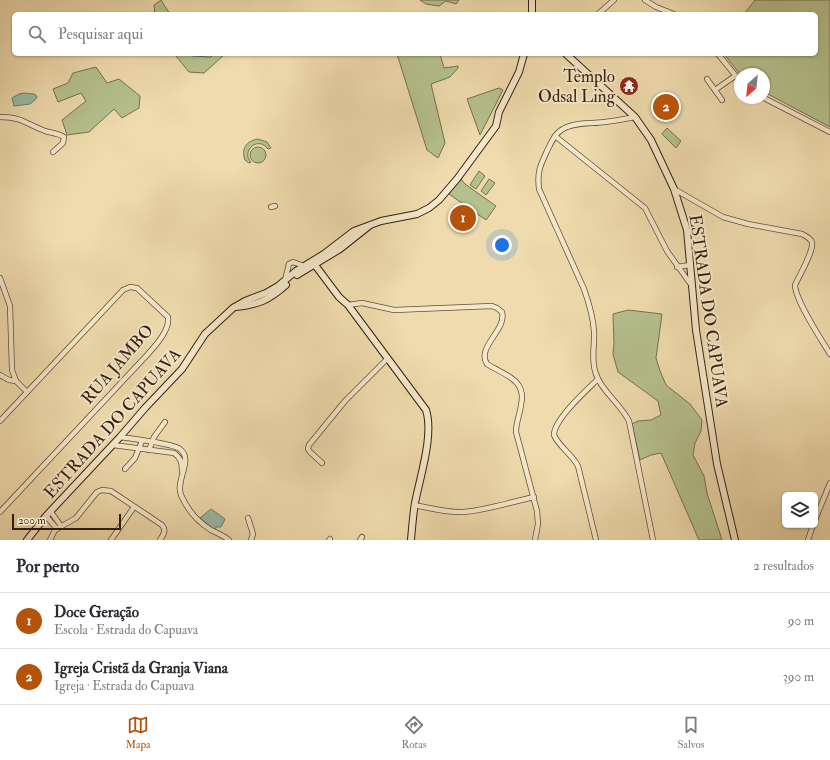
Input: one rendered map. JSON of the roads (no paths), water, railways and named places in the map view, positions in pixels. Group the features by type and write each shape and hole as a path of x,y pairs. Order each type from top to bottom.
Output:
{"main road":[{"path":"532,0 532,12"},
{"name":"ESTRADA DO CAPUAVA","path":"27,540 48,514 182,369 205,334 233,308 244,301 272,290 304,266 370,225 422,212 429,208 446,193 496,126 499,112 519,72 523,56"},
{"name":"ESTRADA DO CAPUAVA","path":"568,56 635,117 651,140 674,189 683,215 687,230 696,330 717,464 735,540"},
{"name":"ESTRADA DO CAPUAVA","path":"233,308 249,306 262,302 274,295 300,273 316,264 352,236"},
{"path":"316,264 339,297 346,302 426,410 429,432 414,505 412,540"},
{"path":"260,296 259,300 262,302"}],"street":[{"path":"600,12 614,0"},
{"path":"645,0 656,7 669,12"},
{"path":"720,56 734,75"},
{"path":"715,90 734,77"},
{"path":"707,79 722,100"},
{"path":"770,101 830,132"},
{"path":"0,117 18,118 43,130 64,137 64,141 53,152"},
{"path":"635,117 616,121 566,127 562,129 556,136 538,171 540,189 590,305 594,331 593,359 595,371 598,379 620,407 628,421 653,540"},
{"path":"556,136 645,208 677,267 692,286"},
{"path":"674,189 723,217 763,227 802,234 811,241 812,248 795,285 796,293 830,354"},
{"path":"284,282 290,264 304,266"},
{"path":"677,267 690,265"},
{"path":"0,278 10,306 12,370 16,381 27,392"},
{"name":"RUA JAMBO","path":"0,422 123,290 134,286 168,317 166,329 148,354 0,512"},
{"path":"346,302 362,303 394,310 492,306 502,312 504,320 489,345 484,357 487,364 513,379 521,390 523,398 516,424 516,432 537,511 538,524 534,540"},
{"path":"322,463 308,449 310,445 345,401 388,358"},
{"path":"0,375 9,380 16,381"},
{"path":"596,540 578,466 575,459 554,435 555,427 570,408 598,379"},
{"path":"150,450 151,442 155,434 165,422"},
{"path":"120,437 172,445 183,452 186,464 182,473 179,487 181,495 187,506 203,524 230,540"},
{"path":"125,469 136,458 142,441"},
{"path":"157,450 158,443"},
{"path":"113,445 157,450 178,456 182,463 182,473"},
{"path":"818,513 830,483"},
{"path":"50,540 53,533 59,527 76,518 94,495 102,490 111,491 162,525 165,530 160,540"},
{"path":"414,505 463,512 534,497"},
{"path":"111,540 134,507"},
{"path":"48,514 59,527"},
{"path":"248,518 253,534 251,540"},
{"path":"808,540 812,528"}],"place":[{"name":"Templo Odsal Ling","path":"629,86"},
{"name":"Igreja Cristã da Granja Viana","path":"666,107"},
{"name":"Doce Geração","path":"463,218"}]}
